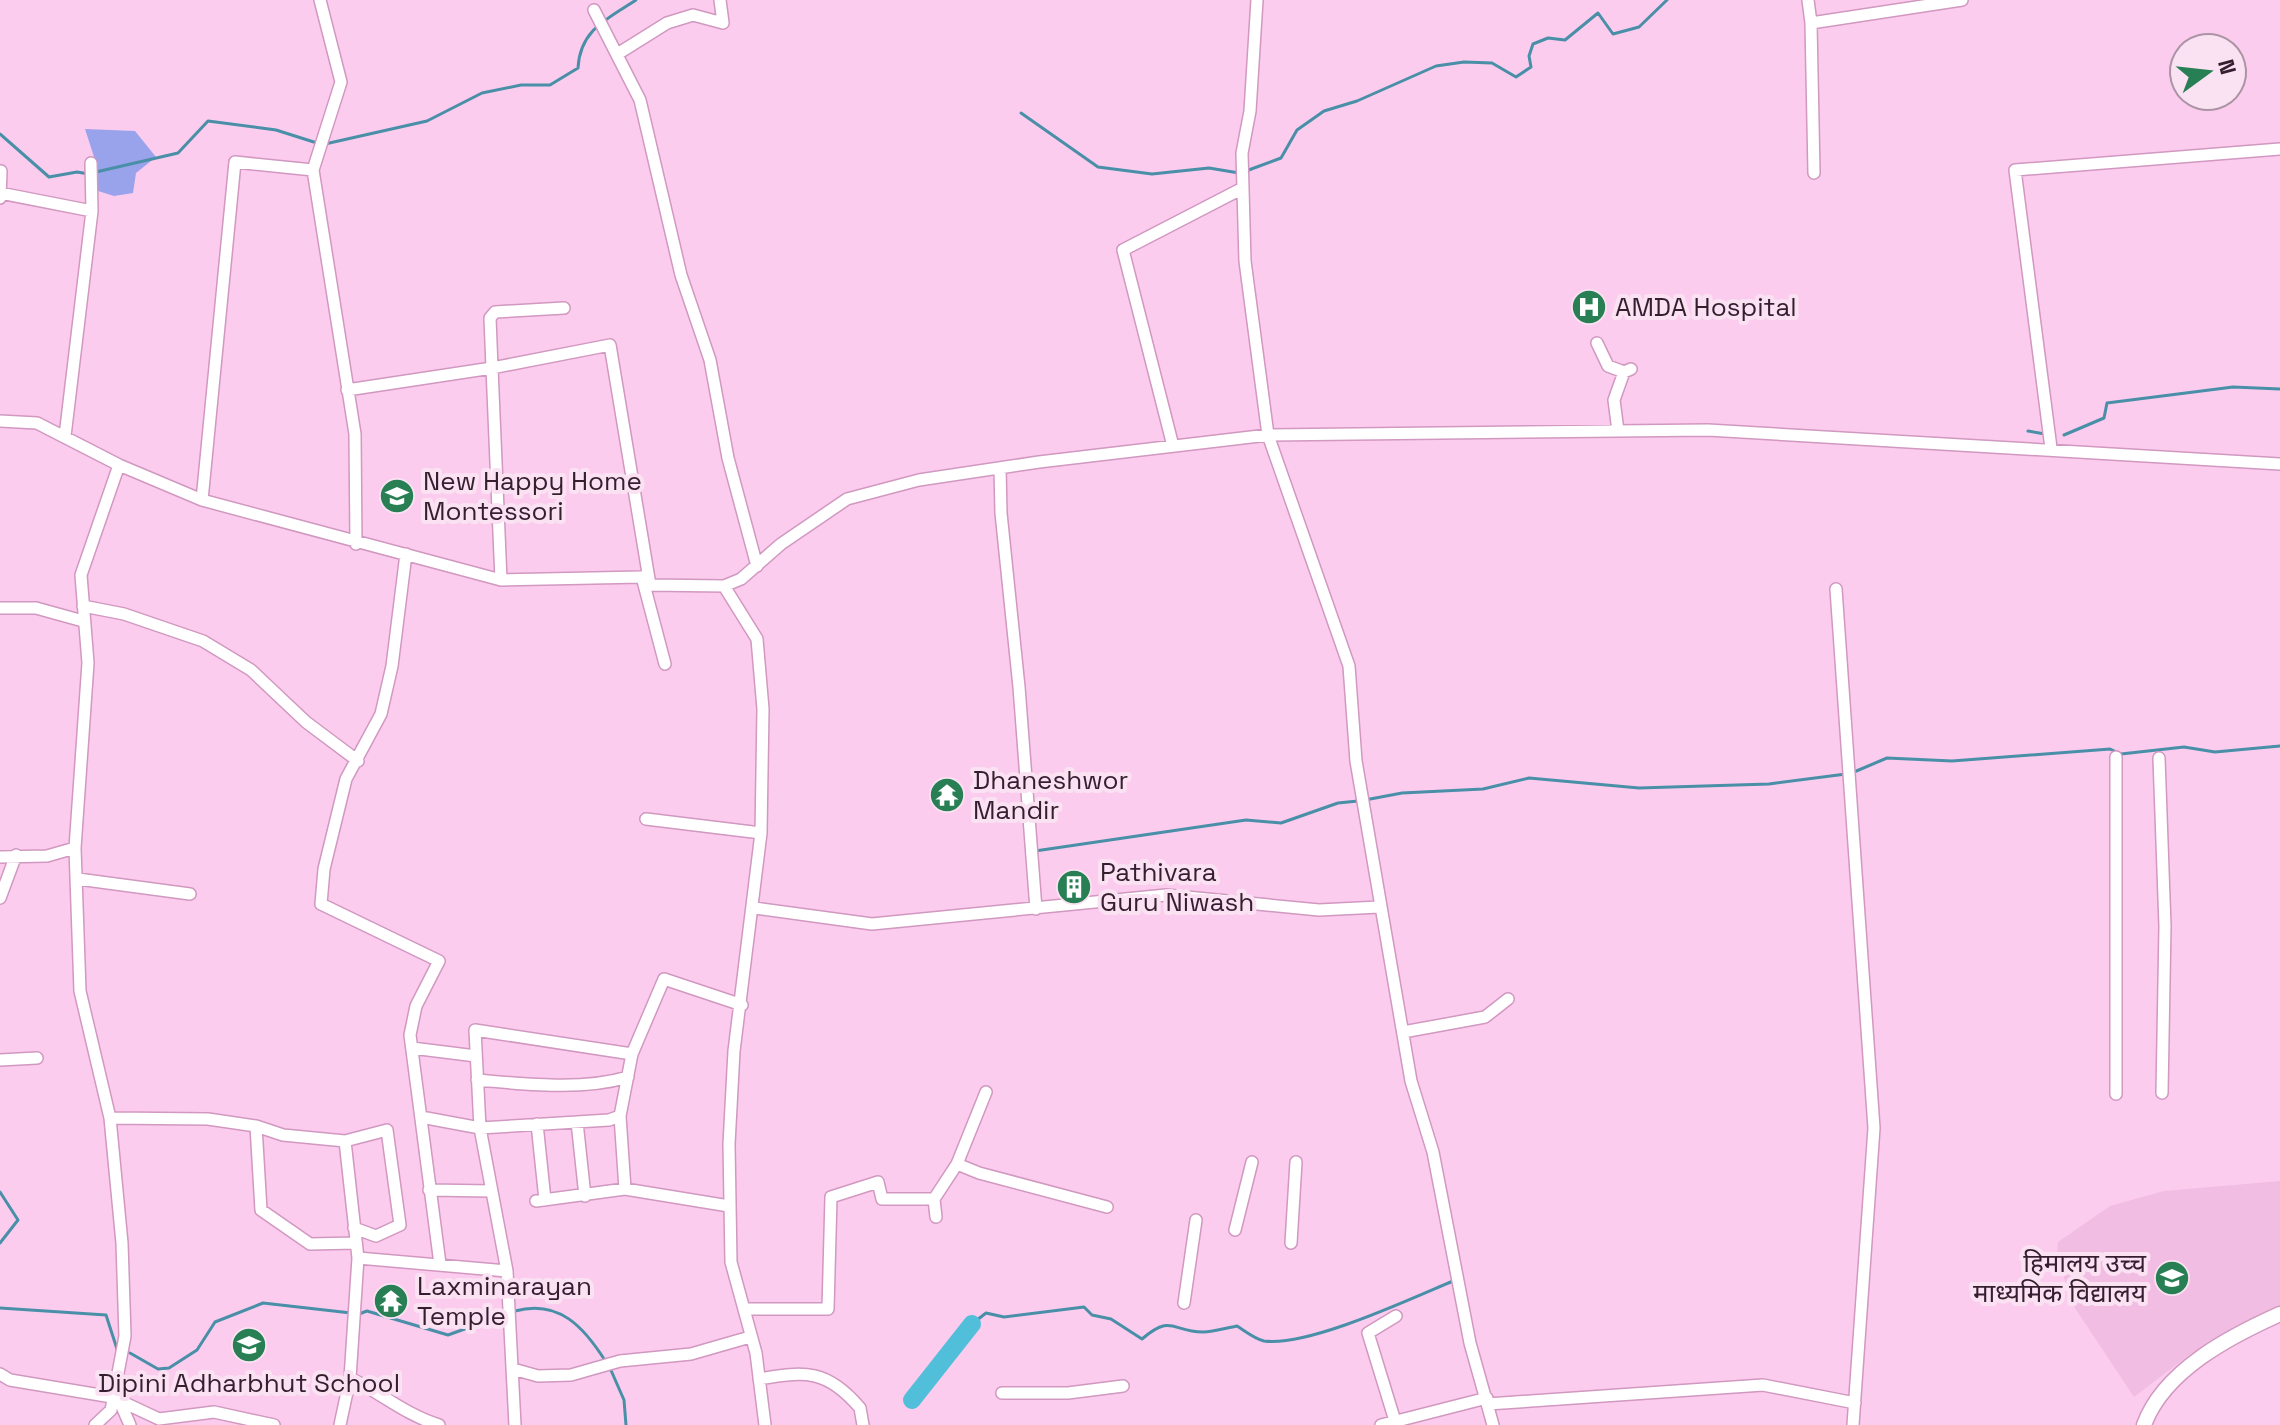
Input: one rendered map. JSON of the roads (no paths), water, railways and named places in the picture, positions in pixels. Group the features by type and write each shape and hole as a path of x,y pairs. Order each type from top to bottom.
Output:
{"street":[{"path":"320,0 341,82 313,170 355,434 356,544"},
{"path":"619,53 667,23 693,15 723,23 720,0"},
{"path":"1257,0 1250,111 1242,153 1245,261 1268,435 1349,666 1356,761 1411,1081 1433,1152 1470,1343 1493,1425"},
{"path":"1808,0 1814,173"},
{"path":"1811,23 1962,0"},
{"path":"594,10 619,53 640,100 681,275 710,360 728,458 757,566"},
{"path":"2051,448 2015,170 2280,149"},
{"path":"202,500 235,162 313,170"},
{"path":"65,436 92,211 91,163"},
{"path":"1,171 0,196 92,211"},
{"path":"1173,446 1123,250 1243,188"},
{"path":"501,580 490,318 495,312 564,308"},
{"path":"1597,343 1608,366 1628,370 1614,400 1618,431"},
{"path":"347,390 492,368 607,345 613,348 646,581 665,664"},
{"path":"0,413 0,421 37,423 119,465 202,500 356,544 501,580 646,581 724,586 741,579 781,544 847,499 919,480 1268,435 1708,430 2280,464 2280,471"},
{"path":"95,1425 111,1410 116,1400 125,1336 122,1243 110,1118 80,991 75,848 88,663 81,575 119,465"},
{"path":"1000,468 1001,513 1019,687 1036,909"},
{"path":"406,554 392,666 381,714 346,779 334,823 321,904 439,961 416,1006 410,1035 440,1264"},
{"path":"724,586 757,639 764,759 755,908 750,918 730,1098 729,1206 731,1262 759,1379 765,1425"},
{"path":"1836,589 1874,1128 1853,1425"},
{"path":"83,606 124,614 203,641 251,670 306,722 358,761"},
{"path":"0,608 36,608 83,621"},
{"path":"2116,757 2116,1094"},
{"path":"2159,758 2165,926 2162,1093"},
{"path":"646,819 761,833"},
{"path":"0,857 47,856 75,848"},
{"path":"0,898 16,855"},
{"path":"78,879 190,894"},
{"path":"755,908 872,924 1166,895 1319,910 1379,907"},
{"path":"625,1189 620,1116 632,1054 664,979 742,1005"},
{"path":"1403,1032 1485,1017 1508,999"},
{"path":"515,1425 507,1271 480,1128 475,1030 632,1054"},
{"path":"412,1048 476,1056"},
{"path":"0,1060 37,1058"},
{"path":"477,1080 584,1084 608,1083 628,1077"},
{"path":"936,1217 934,1199 957,1164 986,1092"},
{"path":"421,1117 480,1128 620,1116"},
{"path":"110,1118 208,1119 256,1126 283,1135 345,1141 387,1130 400,1225 376,1236 354,1228"},
{"path":"577,1122 585,1196"},
{"path":"537,1124 540,1200 625,1189 729,1206"},
{"path":"256,1126 261,1210 310,1244 356,1243"},
{"path":"340,1425 350,1378 351,1323 358,1258 345,1141"},
{"path":"1235,1230 1252,1162"},
{"path":"1291,1243 1296,1162"},
{"path":"957,1164 979,1173 1107,1207"},
{"path":"744,1309 828,1309 831,1197 878,1182 882,1199 934,1199"},
{"path":"429,1190 491,1191"},
{"path":"1184,1303 1196,1220"},
{"path":"358,1258 507,1271"},
{"path":"2144,1425 2169,1387 2198,1360 2245,1330 2280,1314"},
{"path":"1395,1421 1368,1333 1396,1316"},
{"path":"513,1369 538,1376 571,1375 620,1361 691,1354 750,1337"},
{"path":"759,1379 802,1370 828,1381 860,1408 863,1425"},
{"path":"0,1374 10,1380 116,1400 159,1419 214,1412 274,1425"},
{"path":"350,1378 381,1393 413,1417 439,1425"},
{"path":"1381,1425 1488,1401 1763,1385 1855,1403"},
{"path":"1002,1393 1068,1393 1123,1386"},
{"path":"116,1400 130,1425"}],"waterway":[{"path":"325,144 427,121 482,93 521,85 550,85 578,68 584,44 597,27 636,0"},
{"path":"1246,171 1281,158 1297,130 1324,111 1357,101 1436,66 1464,62 1492,63 1516,77 1531,67 1529,56 1533,44 1548,38 1565,40 1598,13 1613,34 1639,27 1667,0"},
{"path":"1021,113 1098,167 1152,174 1209,168 1239,173"},
{"path":"96,172 178,153 208,121 276,130 317,143"},
{"path":"0,134 49,177 77,172 89,174"},
{"path":"2064,435 2104,418 2107,403 2233,387 2280,389"},
{"path":"2028,431 2045,434"},
{"path":"1854,772 1887,758 1952,761 2110,749 2121,754 2184,747 2215,752 2280,746"},
{"path":"1365,800 1402,793 1483,789 1529,778 1639,788 1769,784 1846,774"},
{"path":"1035,851 1246,820 1281,823 1338,803 1358,801"},
{"path":"0,1192 18,1220 0,1243"},
{"path":"972,1324 986,1313 1004,1317 1084,1307 1092,1315 1111,1319 1142,1339 1166,1325 1203,1332 1237,1326 1264,1341 1283,1341 1359,1320 1453,1281"},
{"path":"130,1353 158,1369 169,1368 197,1350 215,1322 263,1303 351,1313"},
{"path":"0,1308 106,1315 117,1349"},
{"path":"515,1311 545,1309 569,1319 589,1338 606,1362"},
{"path":"359,1314 367,1311 448,1335 495,1318"},
{"path":"912,1400 972,1324"},
{"path":"610,1368 624,1400 626,1425"}],"place":[{"name":"AMDA Hospital","path":"1589,307"},
{"name":"New Happy Home Montessori","path":"397,496"},
{"name":"Dhaneshwor Mandir","path":"947,795"},
{"name":"Pathivara Guru Niwash","path":"1074,887"},
{"name":"हिमालय उच्च माध्यमिक विद्यालय","path":"2172,1278"},
{"name":"Laxminarayan Temple","path":"391,1301"},
{"name":"Dipini Adharbhut School","path":"249,1345"}]}
